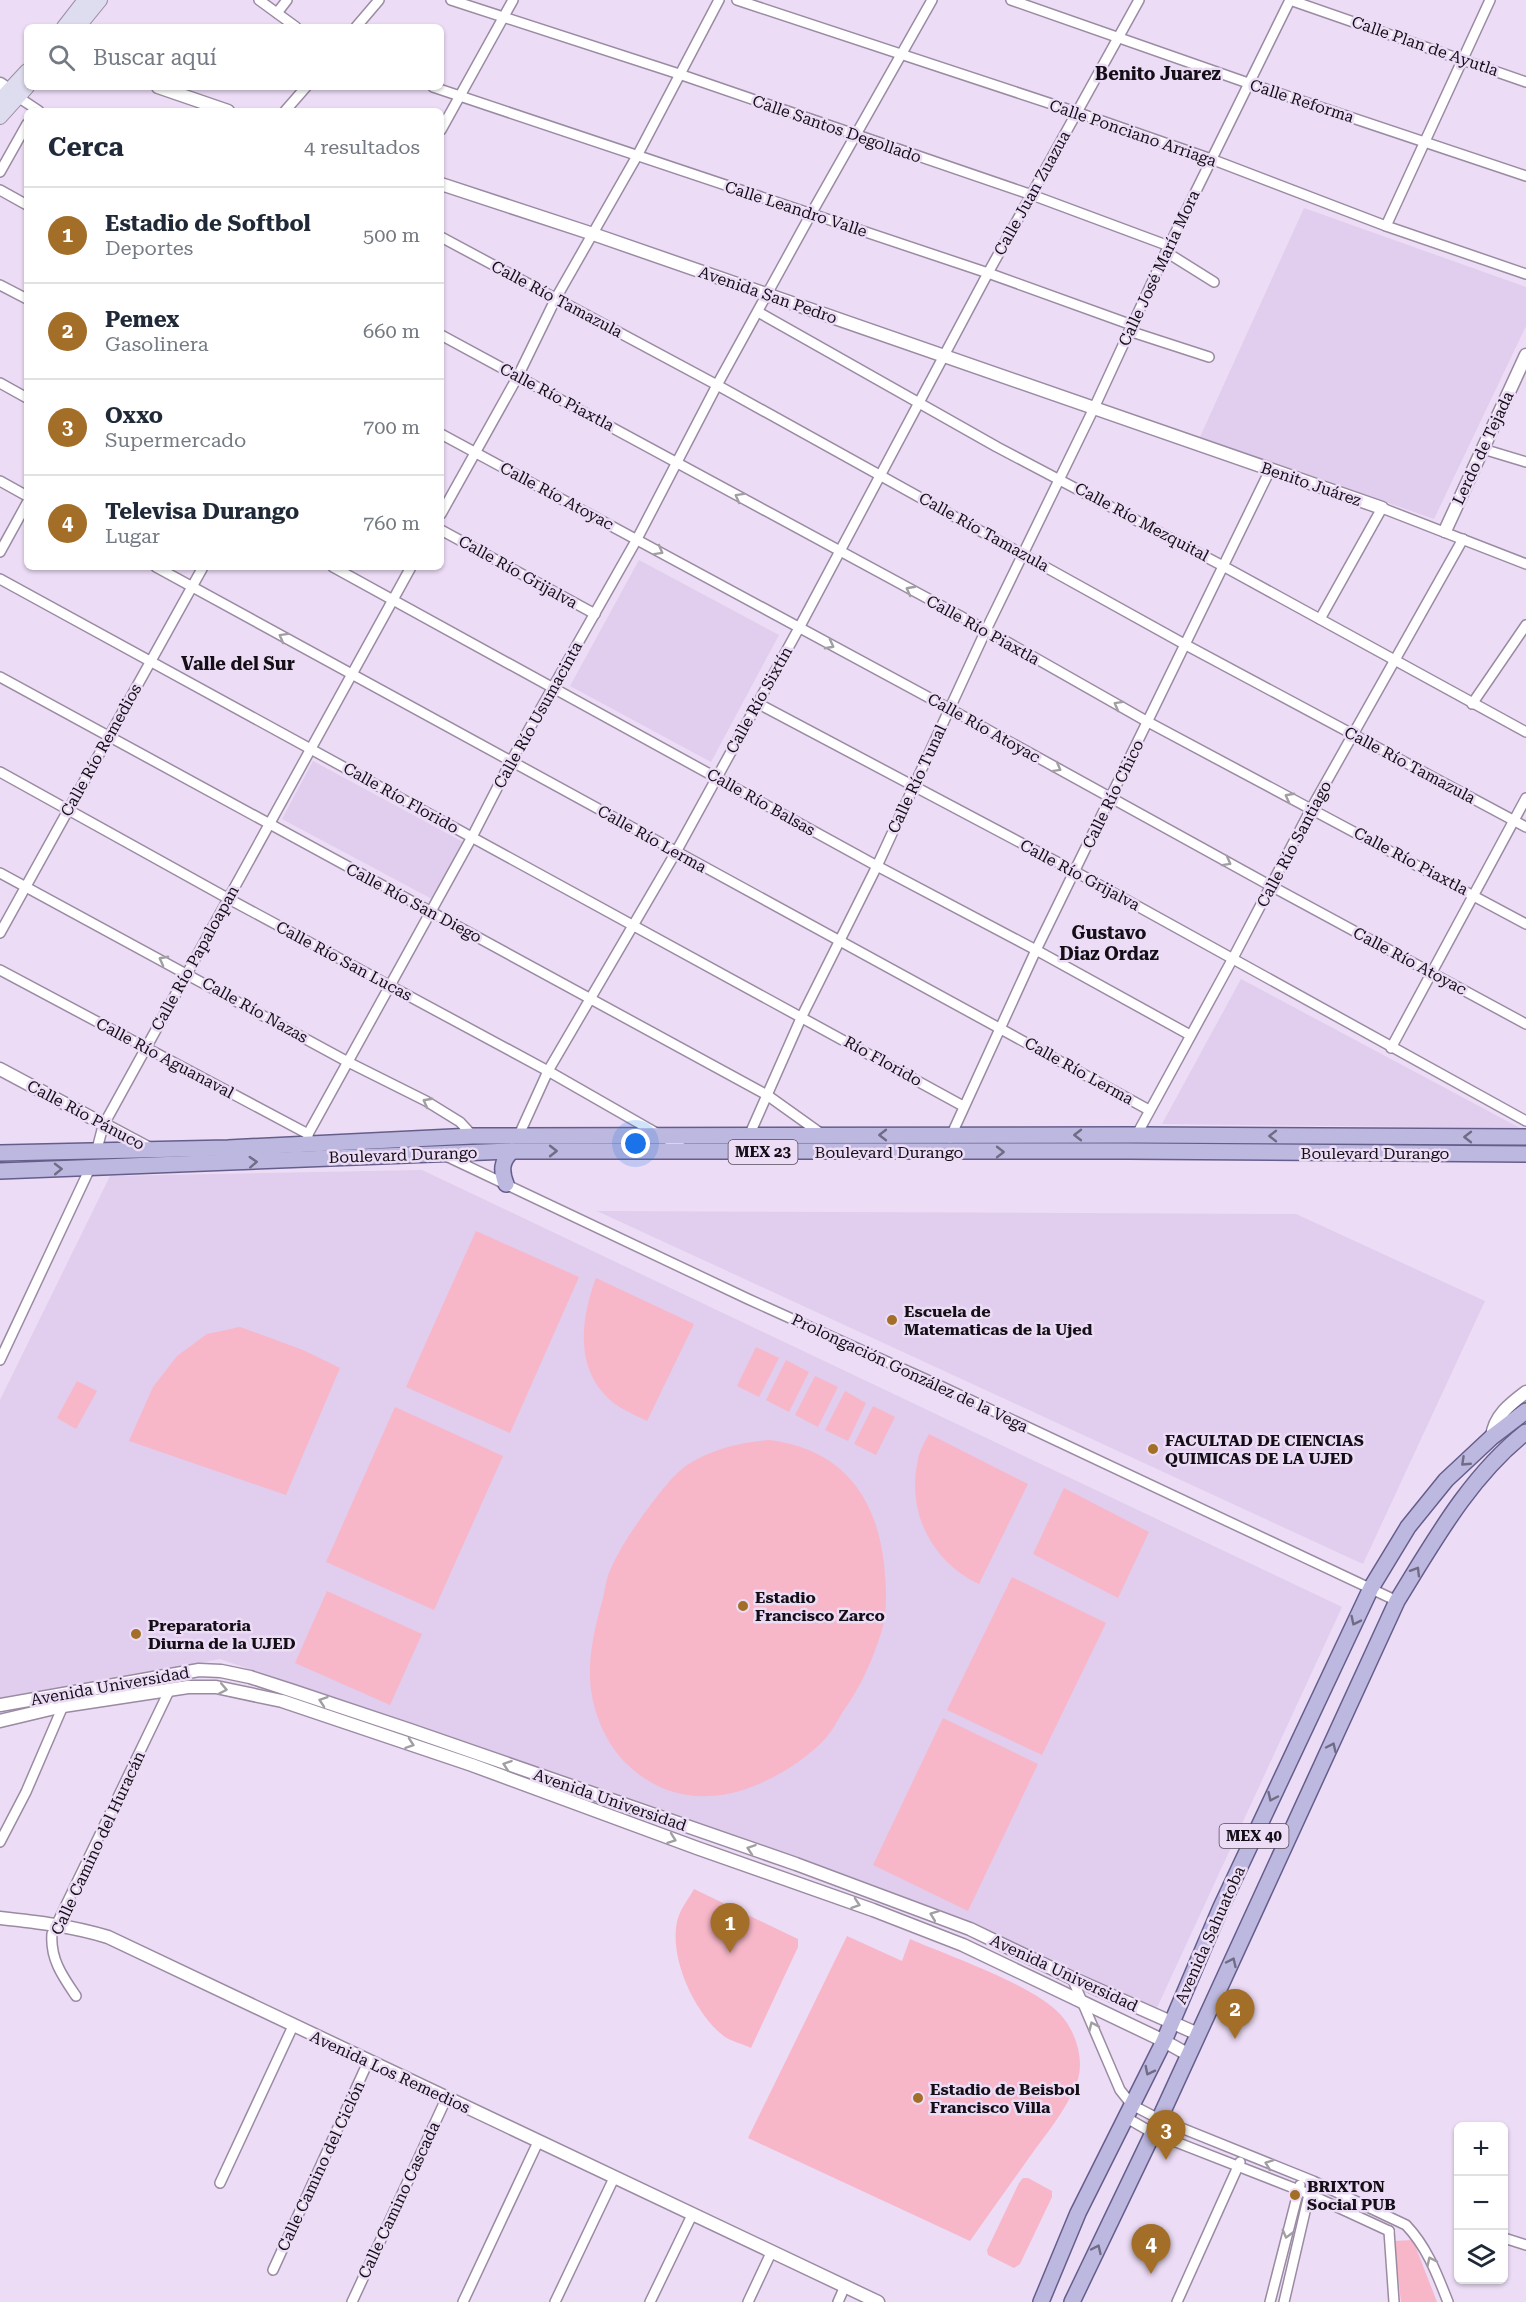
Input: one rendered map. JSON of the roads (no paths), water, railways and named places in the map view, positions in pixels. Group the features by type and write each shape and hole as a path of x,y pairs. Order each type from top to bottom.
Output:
{"main road":[{"path":"66,24 81,6 100,0"},
{"path":"78,24 81,6"},
{"path":"0,117 11,92 24,74"},
{"name":"Boulevard Durango","path":"0,1153 228,1148 473,1137 663,1135 1526,1137"},
{"name":"Boulevard Durango","path":"0,1171 168,1165 308,1145 440,1153 1129,1151 1526,1154"},
{"path":"506,1184 502,1165 512,1151"},
{"name":"Avenida Sahuatoba","path":"1041,2302 1078,2214 1164,2041 1221,1907 1371,1588 1408,1527 1446,1480 1492,1437 1526,1410"},
{"name":"Avenida Sahuatoba","path":"1072,2302 1189,2055 1397,1601 1469,1491 1523,1437"}],"street":[{"path":"259,0 293,24"},
{"path":"277,13 286,0"},
{"path":"359,24 379,0"},
{"name":"Calle Santos Degollado","path":"450,0 679,74 1032,195 1168,249 1214,282"},
{"path":"444,124 513,0"},
{"path":"444,509 518,376 556,298 637,156 719,0"},
{"name":"Calle Ponciano Arriaga","path":"737,0 1076,112 1211,159 1386,226 1526,274"},
{"name":"Calle Río Usumacinta","path":"308,1145 348,1062 472,837 511,761 637,539 717,385 768,296 811,214 933,0"},
{"name":"Calle Reforma","path":"1011,0 1248,83 1526,176"},
{"name":"Calle Juan Zuazua","path":"944,356 1139,0"},
{"name":"Calle Plan de Ayutla","path":"1290,0 1526,82"},
{"name":"Calle José María Mora","path":"1095,408 1130,328 1290,0"},
{"path":"1386,226 1490,0"},
{"path":"166,90 211,107"},
{"path":"288,108 303,90"},
{"name":"Calle Leandro Valle","path":"441,90 988,273 1209,357"},
{"path":"11,92 33,108"},
{"path":"0,172 24,129"},
{"name":"Avenida San Pedro","path":"444,185 593,234 1095,408"},
{"path":"0,190 24,203"},
{"name":"Calle Río Tamazula","path":"444,239 717,385 1186,645 1526,827"},
{"path":"0,285 24,297"},
{"name":"Calle Río Mezquital","path":"758,312 919,404 1223,566 1526,732"},
{"name":"Calle Río Piaxtla","path":"444,337 986,630 1148,722 1526,924"},
{"name":"Calle Río Sixtín","path":"518,1137 548,1071 676,852 944,356"},
{"name":"Lerdo de Tejada","path":"1445,531 1524,362"},
{"path":"0,383 24,396"},
{"name":"Benito Juárez","path":"1095,408 1382,508 1526,564"},
{"name":"Calle Río Tunal","path":"742,1152 802,1016 877,866 986,630 1095,408"},
{"name":"Calle Río Atoyac","path":"444,436 1526,1024"},
{"path":"1483,449 1526,462"},
{"name":"Calle Río Chico","path":"944,1153 999,1026 1270,470"},
{"path":"0,481 24,494"},
{"path":"0,552 24,508"},
{"path":"1320,619 1382,508"},
{"name":"Calle Río Grijalva","path":"444,532 595,614"},
{"name":"Calle Río Santiago","path":"1129,1151 1311,809 1463,539"},
{"name":"Calle Río Lerma","path":"161,570 1149,1110"},
{"name":"Calle Río Remedios","path":"0,933 201,570"},
{"name":"Calle Río Balsas","path":"339,570 1190,1035"},
{"name":"Calle Río Papaloapan","path":"0,1360 98,1151 103,1126 409,570"},
{"name":"Calle Río Florido","path":"0,579 726,978 802,1016"},
{"path":"1472,704 1526,625"},
{"name":"Calle Río San Diego","path":"0,677 767,1095 824,1135"},
{"name":"Calle Río Grijalva","path":"757,703 1074,871 1526,1121"},
{"name":"Calle Río San Lucas","path":"0,772 228,899 548,1071 688,1151"},
{"path":"1391,1048 1526,798"},
{"name":"Calle Río Nazas","path":"0,873 188,973 348,1062 444,1111 460,1122 473,1137"},
{"name":"Calle Río Aguanaval","path":"0,970 145,1047 308,1145"},
{"name":"Río Florido","path":"802,1016 963,1107"},
{"name":"Calle Río Pánuco","path":"0,1070 103,1126 151,1149 168,1165"},
{"name":"Prolongación González de la Vega","path":"428,1139 440,1153 1397,1601"},
{"path":"1492,1437 1500,1415 1526,1392"},
{"name":"Avenida Universidad","path":"0,1705 199,1670 221,1671 250,1677 796,1864 970,1929 1072,1978 1198,2034"},
{"name":"Avenida Universidad","path":"0,1721 63,1706 188,1687 216,1687 282,1701 472,1765 873,1910 963,1945 1189,2055"},
{"name":"Calle Camino del Huracán","path":"76,1996 60,1973 56,1961 52,1942 57,1924 170,1689"},
{"path":"0,1842 27,1792 63,1706"},
{"path":"697,1848 703,1833"},
{"name":"Avenida Los Remedios","path":"0,1918 57,1924 108,1937 878,2302"},
{"path":"963,1945 970,1929"},
{"path":"1072,1978 1129,2111 1237,2166 1309,2194 1389,2231"},
{"path":"220,2182 293,2026"},
{"name":"Calle Camino del Ciclón","path":"273,2270 368,2062"},
{"name":"Calle Camino Cascada","path":"352,2302 446,2099"},
{"path":"1129,2111 1156,2126 1243,2154 1313,2181 1400,2222 1414,2233 1424,2248 1448,2302"},
{"path":"463,2302 538,2142"},
{"path":"1177,2302 1243,2154"},
{"path":"1270,2302 1303,2177"},
{"path":"555,2302 614,2178"},
{"path":"1284,2302 1313,2181"},
{"path":"650,2302 692,2215"},
{"path":"1389,2231 1400,2222"},
{"path":"1389,2231 1394,2302"},
{"path":"1508,2240 1526,2245"},
{"path":"748,2302 771,2253"},
{"path":"838,2302 845,2286"}],"place":[{"name":"Escuela de Matematicas de la Ujed","path":"892,1320"},
{"name":"FACULTAD DE CIENCIAS QUIMICAS DE LA UJED","path":"1153,1449"},
{"name":"Estadio Francisco Zarco","path":"743,1606"},
{"name":"Preparatoria Diurna de la UJED","path":"136,1634"},
{"name":"Estadio de Softbol","path":"730,1953"},
{"name":"Pemex","path":"1235,2039"},
{"name":"Estadio de Beisbol Francisco Villa","path":"918,2098"},
{"name":"Oxxo","path":"1166,2160"},
{"name":"BRIXTON Social PUB","path":"1295,2195"},
{"name":"Televisa Durango","path":"1151,2274"}],"district":[{"name":"Benito Juarez","path":"1158,73"},
{"name":"Valle del Sur","path":"238,663"},
{"name":"Gustavo Diaz Ordaz","path":"1109,942"}]}
